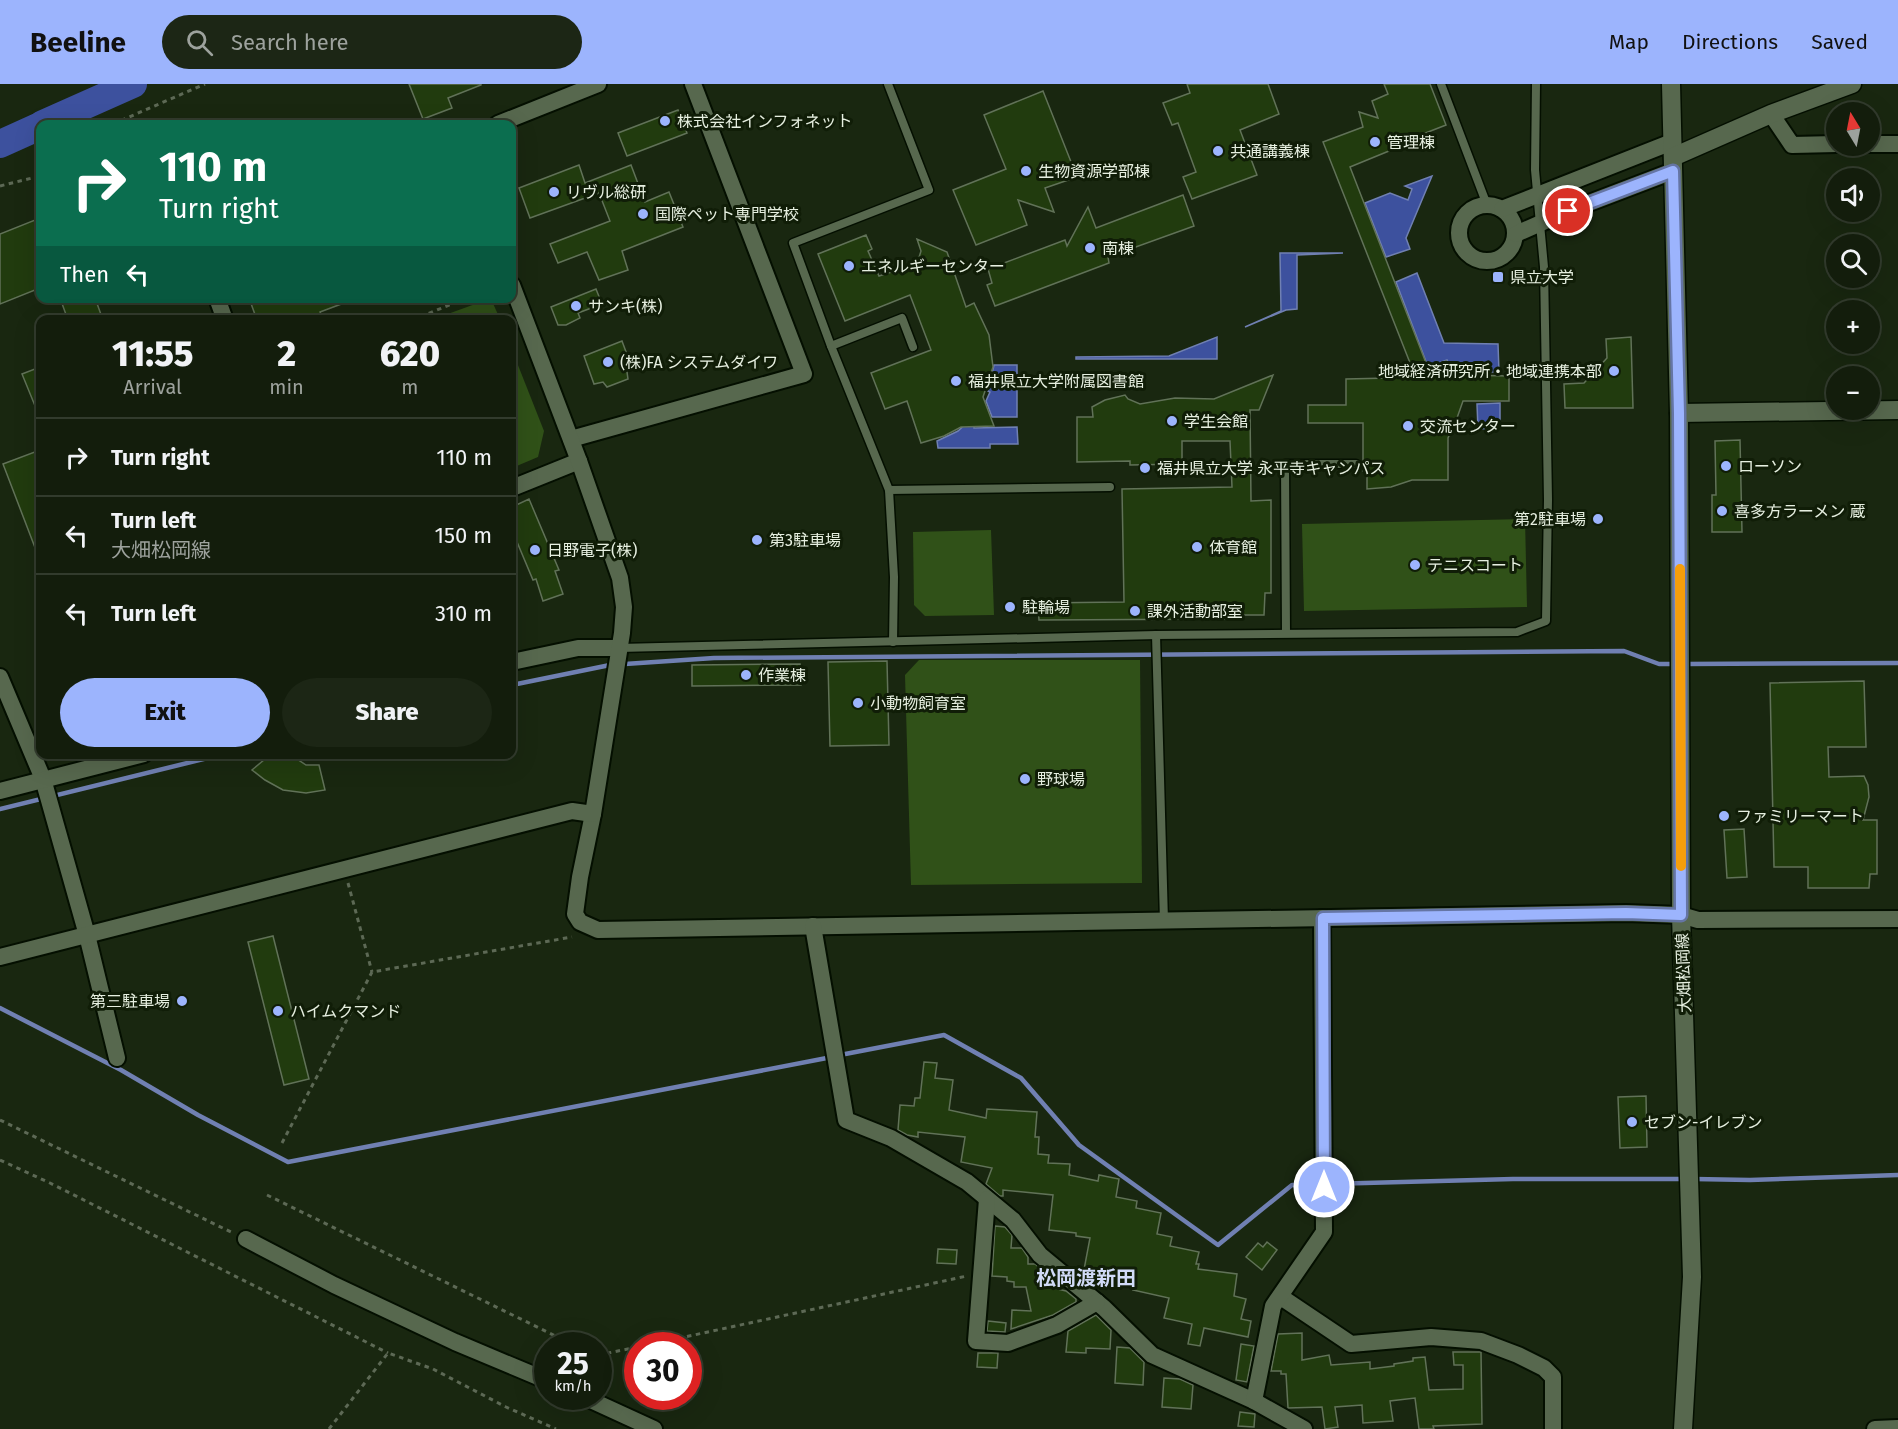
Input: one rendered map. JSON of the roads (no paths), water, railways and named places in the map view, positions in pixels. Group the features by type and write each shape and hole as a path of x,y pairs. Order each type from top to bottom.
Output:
{"main road":[{"name":"大畑松岡線","path":"1671,84 1679,413 1681,915 1692,1277 1683,1429"},
{"path":"1673,157 1771,114 1852,84"},
{"path":"1679,413 1898,410"}],"street":[{"path":"508,120 598,84"},
{"path":"571,439 804,374 693,84"},
{"path":"1771,114 1792,145 1826,144"},
{"path":"1880,144 1898,144"},
{"path":"1495,207 1509,216 1514,224 1516,234 1514,244 1509,252 1499,259 1489,262 1477,260 1468,255 1460,242 1459,232 1466,215 1474,209 1495,207 1538,196 1673,157"},
{"path":"1516,234 1568,211 1673,157"},
{"path":"516,295 571,439 620,578 624,607 622,633 593,814 575,901 574,914 580,922 598,930 1626,913 1681,915 1698,920 1898,919"},
{"path":"516,486 579,461"},
{"path":"516,661 578,648 618,648"},
{"path":"0,677 43,779 87,935 117,1058"},
{"path":"0,790 124,759"},
{"path":"0,957 572,811 593,814"},
{"path":"1254,1401 1273,1306 1324,1232 1323,918"},
{"path":"813,926 846,1120 891,1138 967,1182 1012,1220 1040,1255 1096,1302 1152,1355 1254,1401 1304,1429"},
{"path":"987,1199 976,1341 1008,1343 1057,1324 1096,1302"},
{"path":"246,1239 334,1285 445,1337 534,1375"},
{"path":"1281,1297 1351,1344 1431,1337 1481,1341 1518,1354 1544,1368 1553,1377 1553,1429"},
{"path":"612,1410 654,1429"},
{"path":"1875,1429 1898,1428"}],"lane":[{"path":"888,84 929,190 793,243 831,346 889,490 894,577 893,642"},
{"path":"1441,84 1495,207"},
{"path":"618,648 1156,635 1517,632 1546,621 1548,501 1544,267 1535,170 1536,84"},
{"path":"831,346 902,318 913,347"},
{"path":"1286,633 1285,464 1356,464"},
{"path":"889,490 1110,487"},
{"path":"1156,635 1164,921"}],"water":[{"path":"1432,176 1406,238 1410,249 1386,257 1365,203 1390,193 1408,200 1412,189 1405,186"},
{"path":"1280,253 1343,253 1297,255 1297,309 1286,310 1245,327 1281,311"},
{"path":"1417,273 1444,343 1498,344 1499,372 1452,372 1447,360 1428,367 1396,282"},
{"path":"1217,337 1217,359 1076,359 1076,357 1169,356"},
{"path":"994,365 1017,365 1017,417 992,417 986,401 990,392 988,391"},
{"path":"1500,403 1500,428 1478,429 1477,404"},
{"path":"974,416 974,428 1017,427 1018,444 990,444 990,448 938,448 937,441 958,431"}],"waterway":[{"path":"52,120 133,84"},
{"path":"0,144 36,128"},
{"path":"516,684 610,665 714,658 1624,651 1659,664 1676,664"},
{"path":"1685,664 1898,663"},
{"path":"0,809 204,759"},
{"path":"0,1008 121,1070 198,1115 288,1162 832,1057"},
{"path":"840,1055 944,1035 1021,1078 1079,1145 1218,1245 1292,1185 1319,1185"},
{"path":"1694,1179 1750,1180 1898,1175"},
{"path":"1328,1184 1513,1179 1685,1179"}],"place":[{"name":"株式会社インフォネット","path":"665,121"},
{"name":"管理棟","path":"1375,142"},
{"name":"共通講義棟","path":"1218,151"},
{"name":"生物資源学部棟","path":"1026,171"},
{"name":"リヴル総研","path":"554,192"},
{"name":"国際ペット専門学校","path":"643,214"},
{"name":"南棟","path":"1090,248"},
{"name":"エネルギーセンター","path":"849,266"},
{"name":"県立大学","path":"1498,277"},
{"name":"サンキ(株)","path":"576,306"},
{"name":"(株)FA システムダイワ","path":"608,362"},
{"name":"地域経済研究所・地域連携本部","path":"1614,371"},
{"name":"福井県立大学附属図書館","path":"956,381"},
{"name":"学生会館","path":"1172,421"},
{"name":"交流センター","path":"1408,426"},
{"name":"ローソン","path":"1726,466"},
{"name":"福井県立大学 永平寺キャンパス","path":"1145,468"},
{"name":"喜多方ラーメン 蔵","path":"1722,511"},
{"name":"第2駐車場","path":"1598,519"},
{"name":"第3駐車場","path":"757,540"},
{"name":"体育館","path":"1197,547"},
{"name":"日野電子(株)","path":"535,550"},
{"name":"テニスコート","path":"1415,565"},
{"name":"駐輪場","path":"1010,607"},
{"name":"課外活動部室","path":"1135,611"},
{"name":"作業棟","path":"746,675"},
{"name":"小動物飼育室","path":"858,703"},
{"name":"野球場","path":"1025,779"},
{"name":"ファミリーマート","path":"1724,816"},
{"name":"第三駐車場","path":"182,1001"},
{"name":"ハイムクマンド","path":"278,1011"},
{"name":"セブン-イレブン","path":"1632,1122"}],"district":[{"name":"松岡渡新田","path":"1086,1278"}]}
